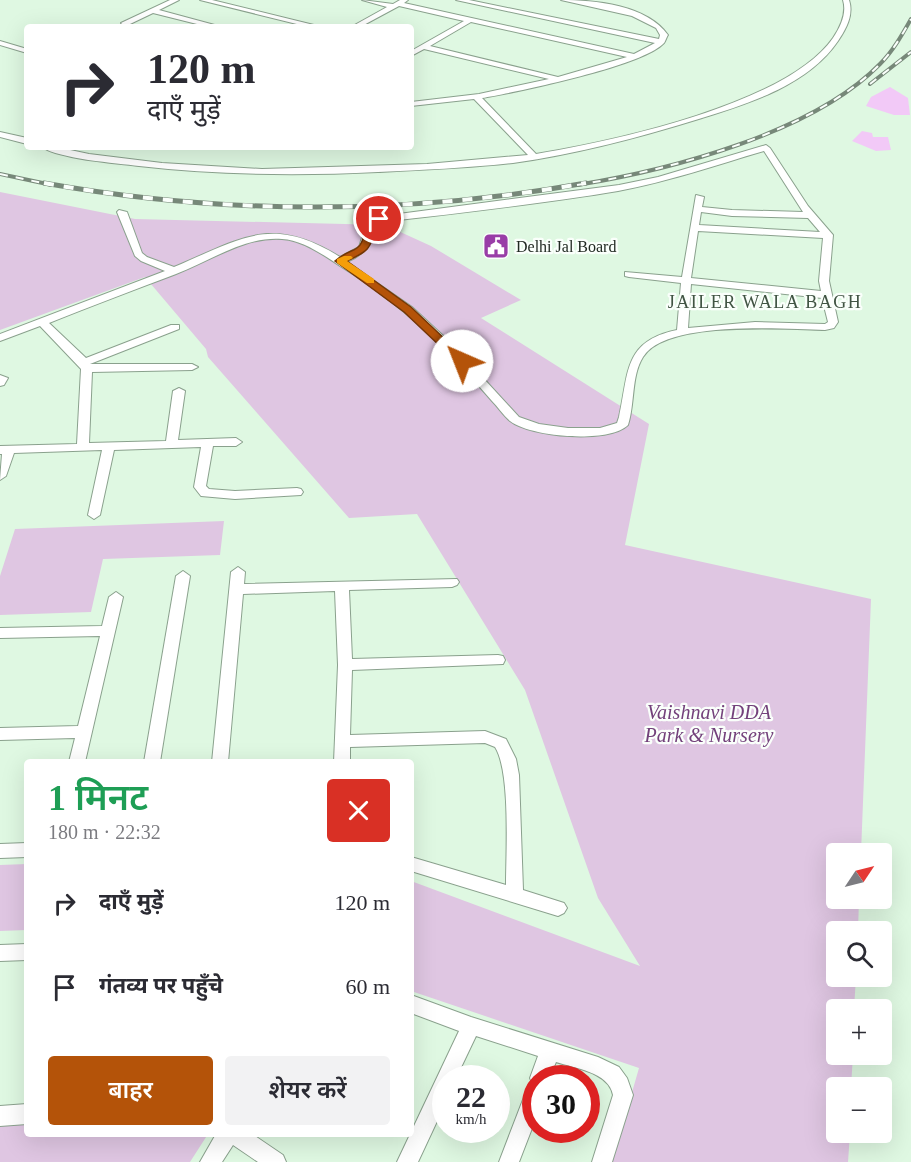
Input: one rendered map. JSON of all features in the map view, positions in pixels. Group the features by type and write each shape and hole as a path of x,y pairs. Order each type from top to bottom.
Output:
{"street":[{"path":"126,24 176,0"},
{"path":"206,0 306,24"},
{"path":"365,0 399,3 637,57"},
{"path":"459,0 661,42"},
{"path":"414,104 476,97 560,80 637,57 661,42 664,35 662,30 644,17 564,0"},
{"path":"57,150 83,157 203,170 272,173 419,167 534,157 666,127 746,100 801,74 815,63 843,27 849,9 846,0"},
{"path":"360,24 399,3"},
{"path":"153,10 207,24"},
{"path":"414,52 470,20"},
{"path":"3,46 24,50"},
{"path":"423,47 560,80"},
{"path":"476,97 534,157"},
{"path":"0,134 24,140"},
{"path":"0,338 175,271 238,243 263,236 292,238 340,261 369,280 424,324 447,345 515,419 528,425 594,433 619,428 625,419 640,352 656,340 682,331 709,327 830,326 833,321 824,281 828,235 808,215 769,150 764,148 666,177 619,188 379,219 371,225 368,241 362,250 340,261"},
{"path":"682,331 686,280 696,228 699,197"},
{"path":"698,209 732,213 808,215"},
{"path":"122,212 138,254 144,259 175,271"},
{"path":"696,228 828,235"},
{"path":"628,274 826,295"},
{"path":"42,322 86,366 192,367"},
{"path":"86,366 175,327"},
{"path":"83,447 86,366"},
{"path":"172,444 179,391"},
{"path":"0,476 5,450 236,442"},
{"path":"208,443 200,487 205,493 227,495 297,492"},
{"path":"93,515 109,447"},
{"path":"220,759 238,573"},
{"path":"152,759 183,576"},
{"path":"237,589 452,582"},
{"path":"342,586 345,665 342,759"},
{"path":"78,759 116,597"},
{"path":"0,633 107,632"},
{"path":"345,665 498,660"},
{"path":"0,734 83,732"},
{"path":"343,741 484,737 496,740 504,748 510,770 515,896"},
{"path":"0,851 24,850"},
{"path":"414,865 558,908"},
{"path":"0,953 24,952"},
{"path":"414,1005 609,1071 617,1077 622,1086 623,1095 602,1162"},
{"path":"453,1065 471,1026"},
{"path":"545,1065 550,1051"},
{"path":"407,1162 432,1109"},
{"path":"0,1116 24,1114"},
{"path":"509,1162 522,1128"},
{"path":"210,1162 226,1137"},
{"path":"238,1137 276,1162"}],"green space":[{"name":"Vaishnavi DDA Park & Nursery","path":"0,192 135,219 385,225 431,246 521,300 481,318 649,424 625,545 871,599 861,843 826,843 826,909 859,909 858,921 826,921 826,987 855,987 855,999 826,999 826,1065 852,1065 852,1077 826,1077 826,1143 849,1143 848,1162 612,1162 639,1068 414,992 414,882 640,966 598,898 525,690 417,514 349,518 208,357 206,349 145,277 0,330"},
{"path":"224,521 220,555 103,559 91,612 0,615 0,576 15,529"},
{"path":"24,864 24,930 0,931 0,865"},
{"path":"24,1122 24,1137 206,1137 190,1162 0,1162 0,1125"}],"shaded area":[{"path":"890,87 908,98 910,115 894,115 866,106 871,97"},
{"path":"862,131 872,133 873,137 888,137 891,150 876,151 852,141"}],"railway":[{"path":"577,185 696,158 779,129 817,110 852,88 880,64 901,37 911,19"},
{"path":"870,84 911,52"},
{"path":"0,174 52,185"},
{"path":"44,183 111,194 178,201 246,206 315,207 383,206 451,201 519,194 586,183"}],"slow traffic":[{"path":"348,258 340,261 370,281"}],"place":[{"name":"Delhi Jal Board","path":"496,246"}],"district":[{"name":"JAILER WALA BAGH","path":"765,302"}],"route":[{"path":"379,219 371,225 368,241 362,250 340,261 408,309 462,361"}]}
